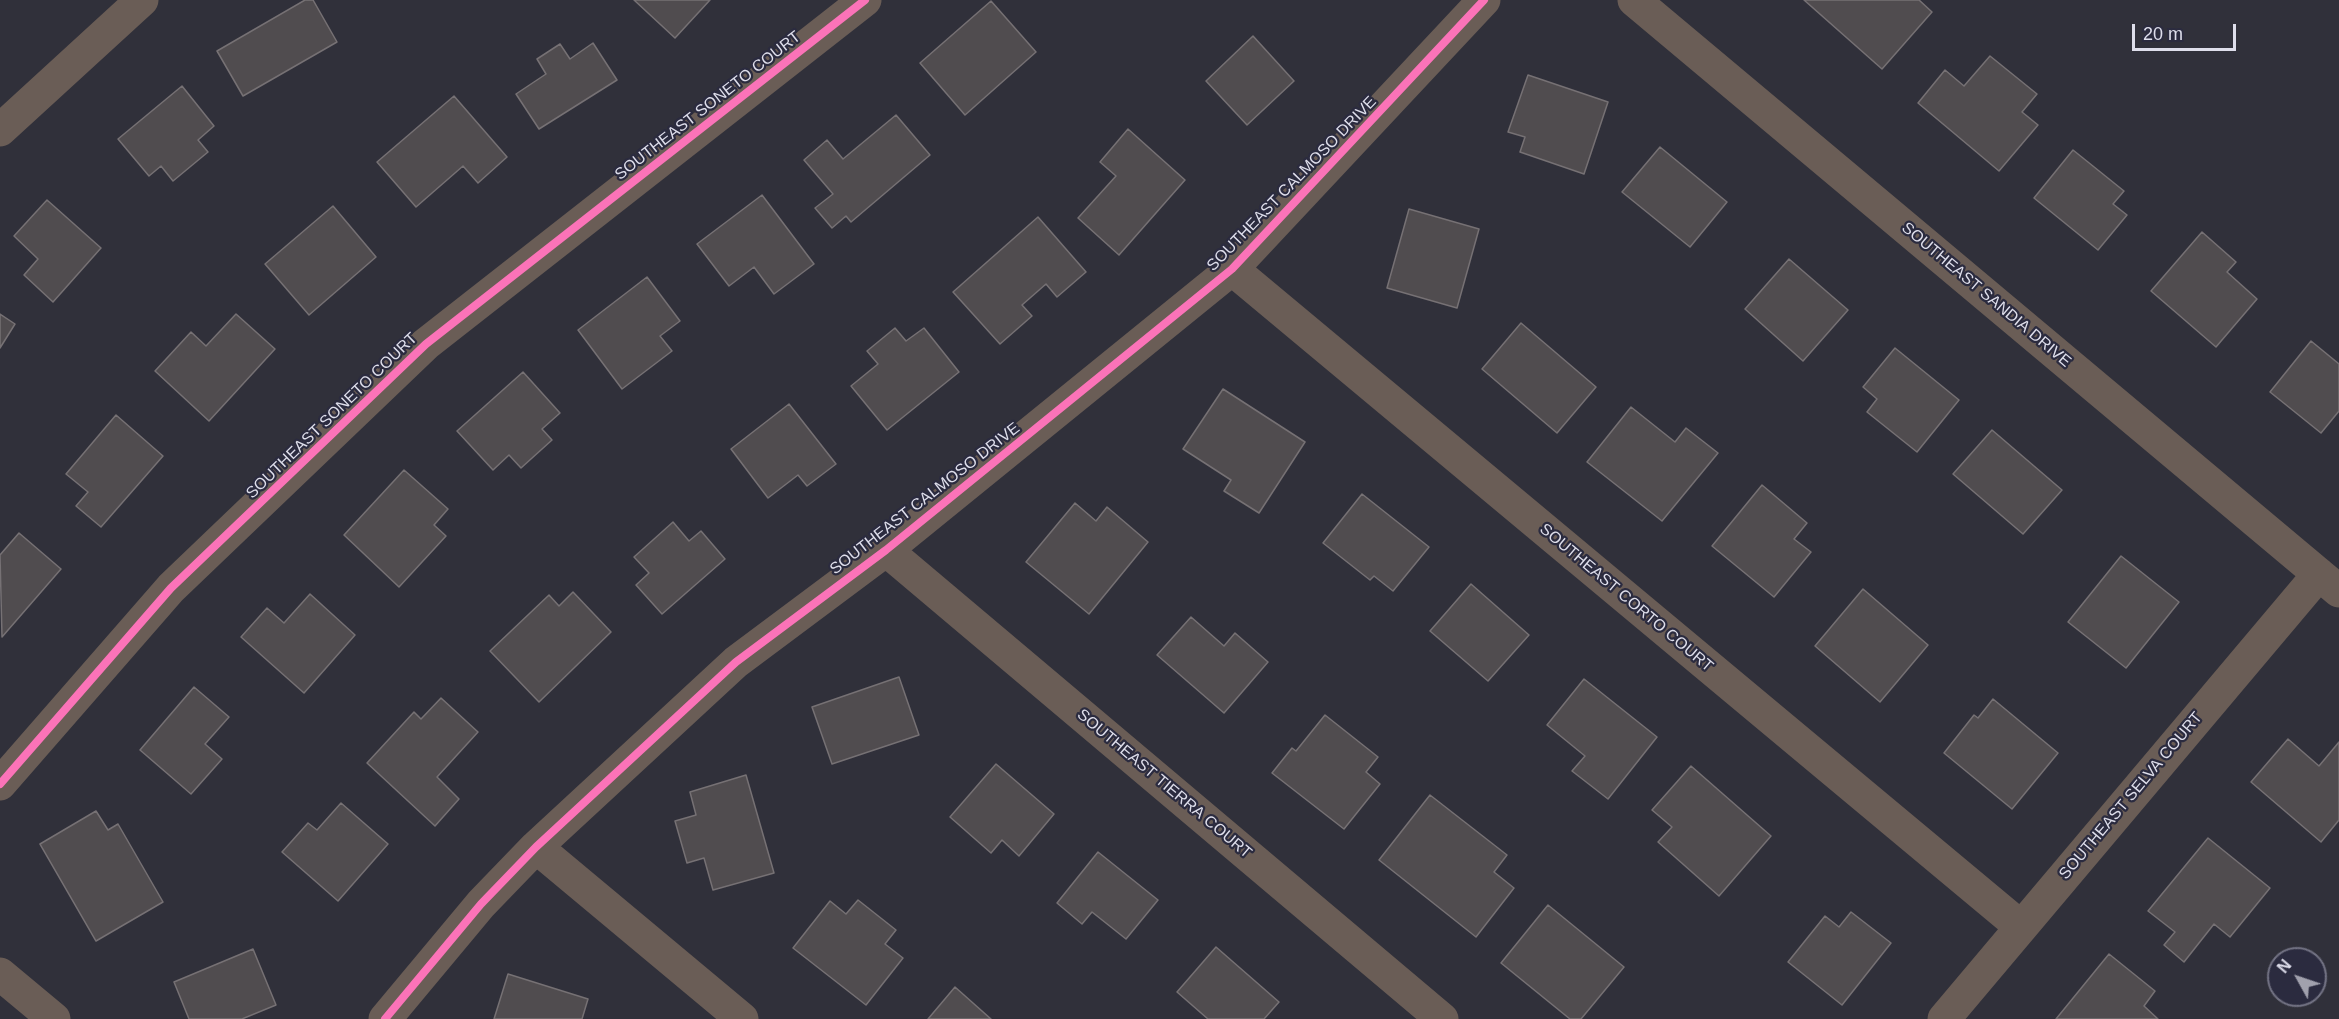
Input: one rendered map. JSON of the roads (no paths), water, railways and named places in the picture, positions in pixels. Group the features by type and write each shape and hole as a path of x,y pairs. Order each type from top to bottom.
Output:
{"street":[{"path":"0,130 142,0"},
{"name":"SOUTHEAST SONETO COURT","path":"0,784 171,588 426,344 865,0"},
{"name":"SOUTHEAST CALMOSO DRIVE","path":"385,1019 481,904 536,847 736,662 886,550 1232,269 1484,0"},
{"name":"SOUTHEAST SANDIA DRIVE","path":"1634,0 2329,583"},
{"name":"SOUTHEAST CORTO COURT","path":"1232,269 2021,927"},
{"name":"SOUTHEAST TIERRA COURT","path":"886,550 1442,1019"},
{"name":"SOUTHEAST SELVA COURT","path":"1944,1019 2021,927 2329,583"},
{"path":"536,847 742,1019"},
{"path":"0,974 54,1019"}]}
